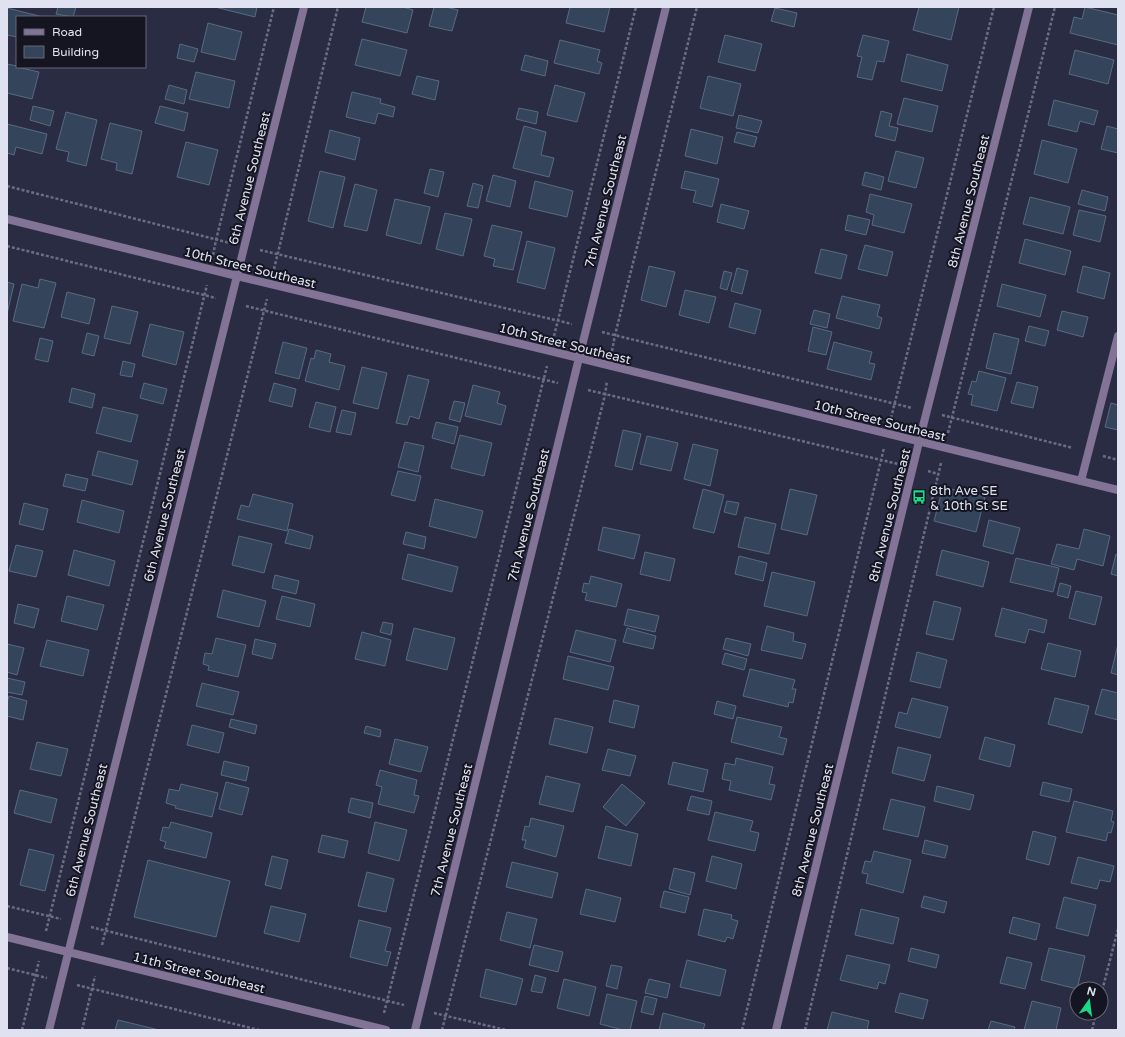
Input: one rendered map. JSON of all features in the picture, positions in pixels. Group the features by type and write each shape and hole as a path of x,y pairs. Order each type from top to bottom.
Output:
{"street":[{"name":"6th Avenue Southeast","path":"49,1030 304,7"},
{"name":"7th Avenue Southeast","path":"415,1030 666,7"},
{"name":"8th Avenue Southeast","path":"776,1030 919,442 1029,7"},
{"name":"10th Street Southeast","path":"7,219 1118,490"},
{"path":"1081,481 1118,336"},
{"name":"11th Street Southeast","path":"7,936 386,1030"}],"path":[{"path":"7,186 216,240 274,7"},
{"path":"338,7 277,254 558,321 636,7"},
{"path":"697,7 615,335 894,403 994,7"},
{"path":"805,1030 944,448 1055,7"},
{"path":"7,246 205,295 49,916 7,906"},
{"path":"265,311 543,379 387,1001 106,931 265,311"},
{"path":"442,1030 605,395 881,460 742,1030"},
{"path":"952,418 1118,460"},
{"path":"1105,981 1118,929"},
{"path":"7,968 36,975 22,1030"},
{"path":"82,1030 92,989 259,1030"},
{"path":"446,1015 506,1030"}],"building":[{"path":"58,7 76,7 73,16 56,14"},
{"path":"215,7 257,7 255,17"},
{"path":"366,7 403,7 413,10 407,33 362,22"},
{"path":"434,7 446,7 458,10 452,31 429,26"},
{"path":"570,7 610,7 604,32 566,23"},
{"path":"919,7 959,7 951,40 913,30"},
{"path":"1085,7 1118,15 1118,45 1070,33 1074,17 1082,19"},
{"path":"7,8 39,16 16,16 16,37 7,35"},
{"path":"775,8 797,13 794,27 771,21"},
{"path":"208,23 242,32 235,60 201,52"},
{"path":"725,35 762,44 755,71 718,62"},
{"path":"863,35 889,41 884,62 877,61 872,80 857,77 862,57 857,56"},
{"path":"362,39 407,50 400,76 355,65"},
{"path":"560,40 600,50 597,61 602,63 599,74 554,63"},
{"path":"180,44 198,49 194,62 177,58"},
{"path":"1075,50 1114,60 1108,84 1069,74"},
{"path":"907,54 948,65 942,91 901,81"},
{"path":"525,55 548,61 545,76 521,70"},
{"path":"7,64 16,66 16,68 39,72 32,99 7,93"},
{"path":"196,72 235,81 229,108 189,99"},
{"path":"417,76 439,81 435,100 412,94"},
{"path":"708,76 741,84 733,116 700,108"},
{"path":"169,85 187,90 184,104 165,99"},
{"path":"555,85 585,93 577,122 547,115"},
{"path":"352,92 381,99 380,103 395,107 393,117 378,113 375,124 346,117"},
{"path":"904,98 938,106 932,132 897,124"},
{"path":"1054,100 1098,111 1094,125 1080,121 1077,132 1048,125"},
{"path":"33,106 54,111 50,126 30,120"},
{"path":"160,106 188,113 184,131 155,123"},
{"path":"519,108 538,112 536,124 516,119"},
{"path":"881,111 892,114 889,126 898,128 895,141 875,136"},
{"path":"66,112 97,120 86,166 67,161 69,152 56,149"},
{"path":"739,115 762,121 758,133 736,128"},
{"path":"110,123 142,131 132,174 116,170 117,163 101,159"},
{"path":"7,124 47,134 42,154 16,147 14,155 7,153"},
{"path":"524,126 546,132 541,155 554,158 549,177 513,168"},
{"path":"1107,126 1118,129 1118,153 1101,149"},
{"path":"691,129 723,137 717,164 685,156"},
{"path":"330,130 360,138 355,160 325,152"},
{"path":"737,132 757,137 754,147 734,142"},
{"path":"1042,140 1077,149 1068,183 1034,174"},
{"path":"186,142 218,150 209,185 177,177"},
{"path":"896,151 924,158 916,188 888,181"},
{"path":"430,169 444,172 438,197 424,193"},
{"path":"320,171 345,177 333,228 308,221"},
{"path":"685,171 719,179 712,207 693,202 696,191 681,188"},
{"path":"865,172 884,177 881,190 862,185"},
{"path":"493,175 516,181 510,207 486,201"},
{"path":"535,181 573,191 567,217 529,208"},
{"path":"473,183 483,186 478,208 467,206"},
{"path":"355,184 377,190 367,231 344,226"},
{"path":"1082,190 1108,197 1105,211 1078,204"},
{"path":"870,194 912,204 904,233 872,225 874,215 866,212"},
{"path":"1030,197 1070,207 1063,234 1023,224"},
{"path":"395,199 430,207 421,244 386,235"},
{"path":"721,204 749,211 744,229 717,222"},
{"path":"1079,210 1106,216 1100,242 1073,235"},
{"path":"445,213 472,219 463,256 436,249"},
{"path":"848,215 870,220 866,235 845,230"},
{"path":"492,225 522,232 513,270 493,266 495,259 484,256"},
{"path":"1025,239 1071,251 1065,275 1019,263"},
{"path":"527,241 555,248 545,289 517,282"},
{"path":"865,245 893,252 887,276 858,269"},
{"path":"821,249 847,255 841,279 815,273"},
{"path":"649,266 675,272 666,307 641,300"},
{"path":"1083,266 1110,273 1104,299 1077,292"},
{"path":"737,268 748,271 742,294 731,291"},
{"path":"724,271 732,273 727,290 720,288"},
{"path":"40,279 56,283 44,328 13,321 22,284 38,288"},
{"path":"7,282 14,284 7,314"},
{"path":"1002,284 1046,295 1040,317 997,306"},
{"path":"685,290 716,297 709,323 679,315"},
{"path":"67,292 95,299 89,324 61,317"},
{"path":"842,296 880,305 877,316 882,318 879,329 836,318"},
{"path":"735,303 761,310 755,334 729,327"},
{"path":"112,306 138,312 130,344 104,338"},
{"path":"814,310 830,314 827,328 810,324"},
{"path":"1062,311 1088,317 1083,337 1057,330"},
{"path":"150,324 184,332 176,365 142,356"},
{"path":"1029,326 1049,331 1045,346 1025,341"},
{"path":"813,327 832,332 826,355 808,351"},
{"path":"87,333 99,336 94,356 82,353"},
{"path":"994,333 1019,339 1011,374 986,368"},
{"path":"40,338 53,341 48,362 35,359"},
{"path":"283,342 307,348 299,379 275,373"},
{"path":"834,342 872,352 869,363 875,364 871,380 827,369"},
{"path":"316,350 331,354 329,362 345,366 339,390 305,381 311,358 314,359"},
{"path":"123,361 135,364 132,377 120,375"},
{"path":"362,367 387,373 378,409 353,403"},
{"path":"979,371 1006,378 997,411 971,405 973,395 968,394 972,381 976,382"},
{"path":"408,375 429,380 419,419 410,416 407,425 396,423"},
{"path":"1017,382 1038,387 1033,408 1011,403"},
{"path":"144,383 167,389 163,404 140,398"},
{"path":"274,383 296,389 292,407 269,401"},
{"path":"473,385 500,392 497,403 506,406 501,425 465,416"},
{"path":"72,388 95,394 92,408 69,402"},
{"path":"454,401 465,403 460,422 449,419"},
{"path":"316,402 336,407 330,432 309,427"},
{"path":"1111,403 1118,405 1118,430 1105,427"},
{"path":"103,407 138,415 131,442 96,433"},
{"path":"342,410 356,413 351,435 336,432"},
{"path":"436,422 458,427 454,444 432,438"},
{"path":"623,430 641,434 632,470 615,466"},
{"path":"460,435 492,443 484,476 451,468"},
{"path":"647,436 678,443 671,471 640,464"},
{"path":"405,442 424,446 418,472 398,467"},
{"path":"693,444 718,450 710,486 684,479"},
{"path":"98,451 138,461 132,485 92,475"},
{"path":"398,471 421,476 415,501 391,495"},
{"path":"66,474 88,479 85,491 63,486"},
{"path":"943,487 985,497 976,532 934,521"},
{"path":"703,489 724,495 714,533 693,528"},
{"path":"790,489 817,495 807,535 781,529"},
{"path":"253,494 293,504 287,531 237,519 241,505 249,507"},
{"path":"435,499 483,511 476,538 429,526"},
{"path":"82,500 124,511 119,533 77,522"},
{"path":"727,501 739,503 736,515 724,512"},
{"path":"24,503 48,509 43,530 19,524"},
{"path":"745,517 776,524 769,554 738,547"},
{"path":"989,520 1020,528 1013,554 983,546"},
{"path":"603,527 640,535 634,559 598,550"},
{"path":"289,529 313,536 310,549 285,543"},
{"path":"1084,529 1110,536 1103,566 1077,559 1074,570 1051,564 1057,544 1079,549"},
{"path":"406,532 426,537 424,549 403,544"},
{"path":"239,536 272,544 264,573 232,565"},
{"path":"16,545 43,551 36,577 9,571"},
{"path":"74,550 115,561 109,586 68,575"},
{"path":"942,550 989,562 983,587 936,575"},
{"path":"645,552 675,559 670,581 640,574"},
{"path":"408,554 458,567 452,592 402,579"},
{"path":"1116,554 1118,555 1118,576 1111,574"},
{"path":"739,556 767,563 763,581 735,574"},
{"path":"1016,558 1059,568 1053,592 1010,582"},
{"path":"772,572 815,582 807,616 764,606"},
{"path":"275,575 299,581 296,594 272,588"},
{"path":"591,576 622,584 616,607 585,600 587,593 582,592 584,583 589,584"},
{"path":"1060,583 1071,586 1068,598 1057,595"},
{"path":"223,590 266,601 259,627 217,617"},
{"path":"1076,591 1102,597 1095,625 1069,618"},
{"path":"67,596 104,605 97,630 61,621"},
{"path":"282,596 315,604 310,627 276,619"},
{"path":"934,601 961,608 953,640 926,634"},
{"path":"18,604 39,609 34,628 14,623"},
{"path":"1002,608 1047,620 1044,633 1029,629 1025,643 995,636"},
{"path":"628,609 659,616 655,632 624,625"},
{"path":"383,622 393,624 391,635 380,632"},
{"path":"767,626 794,633 793,641 806,644 802,659 761,650"},
{"path":"414,628 455,638 447,670 406,660"},
{"path":"627,628 656,636 653,649 623,642"},
{"path":"576,630 616,640 610,662 570,652"},
{"path":"362,632 391,640 385,666 355,659"},
{"path":"216,638 246,645 238,677 208,670 209,666 203,664 205,653 212,654"},
{"path":"726,638 751,644 748,656 723,649"},
{"path":"255,639 276,644 272,659 252,654"},
{"path":"47,640 89,650 83,676 40,666"},
{"path":"1048,643 1081,651 1075,677 1041,669"},
{"path":"7,644 24,648 17,675 7,672"},
{"path":"1118,644 1118,675 1111,673"},
{"path":"917,652 947,660 940,688 910,681"},
{"path":"725,653 747,659 744,670 722,664"},
{"path":"568,656 614,667 608,690 563,679"},
{"path":"750,669 795,680 792,689 796,689 793,703 789,702 788,707 743,696"},
{"path":"7,678 25,682 22,695 7,692"},
{"path":"202,683 239,692 233,715 196,706"},
{"path":"1102,689 1118,693 1118,720 1095,714"},
{"path":"9,696 27,701 23,720 7,716 7,703"},
{"path":"912,698 948,707 940,738 895,727 899,712 907,714"},
{"path":"1055,698 1089,706 1082,733 1048,724"},
{"path":"614,700 639,706 634,728 609,722"},
{"path":"717,701 736,706 733,719 714,714"},
{"path":"737,717 782,727 779,737 787,739 783,755 731,742"},
{"path":"555,718 593,727 587,753 549,744"},
{"path":"231,719 257,725 255,734 229,727"},
{"path":"192,725 224,733 219,753 187,745"},
{"path":"366,726 381,730 380,737 364,733"},
{"path":"985,737 1015,745 1010,767 979,759"},
{"path":"395,739 428,747 421,772 389,764"},
{"path":"37,742 68,749 61,776 30,769"},
{"path":"898,747 931,755 924,781 892,773"},
{"path":"608,749 636,756 630,776 602,770"},
{"path":"736,758 773,767 769,784 775,785 771,800 729,790 731,781 722,779 725,763 735,765"},
{"path":"224,761 249,767 246,781 221,775"},
{"path":"673,762 708,770 703,792 668,784"},
{"path":"380,770 417,780 414,795 419,796 414,813 378,804 382,787 376,785"},
{"path":"546,776 580,784 573,812 539,804"},
{"path":"226,782 249,788 242,815 219,809"},
{"path":"1043,782 1072,789 1069,802 1040,795"},
{"path":"181,784 218,793 212,817 175,808 176,806 166,803 169,789 179,791"},
{"path":"622,784 645,803 626,826 603,807"},
{"path":"937,786 974,795 970,810 934,801"},
{"path":"20,790 57,799 51,823 14,813"},
{"path":"691,796 712,801 709,815 687,810"},
{"path":"351,798 373,803 370,818 348,812"},
{"path":"891,799 925,807 918,837 883,829"},
{"path":"1074,801 1113,811 1111,821 1114,822 1111,833 1108,832 1106,841 1066,832"},
{"path":"715,812 753,821 750,831 759,833 755,851 708,840"},
{"path":"531,818 564,826 556,857 524,848 526,840 522,840 525,826 529,827"},
{"path":"171,822 212,833 206,858 164,848 166,842 160,840 163,827 169,828"},
{"path":"375,822 407,830 399,861 368,853"},
{"path":"606,826 638,834 631,866 598,858"},
{"path":"1033,831 1056,837 1049,865 1026,859"},
{"path":"322,835 348,841 344,858 318,852"},
{"path":"925,840 948,846 945,858 922,853"},
{"path":"29,849 54,855 45,891 20,885"},
{"path":"874,851 911,860 903,893 866,883 868,874 862,873 865,861 871,862"},
{"path":"272,856 288,860 281,889 265,885"},
{"path":"712,856 742,864 736,889 706,881"},
{"path":"1078,857 1114,866 1110,882 1100,880 1097,889 1071,883"},
{"path":"148,860 230,881 216,937 134,917"},
{"path":"512,862 558,873 552,898 506,887"},
{"path":"674,868 695,873 690,895 669,889"},
{"path":"367,872 394,879 386,912 358,906"},
{"path":"586,889 621,898 615,922 580,914"},
{"path":"664,891 689,897 685,913 660,907"},
{"path":"924,896 947,902 944,913 921,907"},
{"path":"1064,897 1096,905 1088,936 1056,928"},
{"path":"271,906 306,914 299,942 264,933"},
{"path":"704,909 732,915 731,919 738,921 733,939 727,937 725,942 698,935"},
{"path":"861,909 899,918 893,944 855,935"},
{"path":"507,912 537,919 530,948 500,940"},
{"path":"1013,917 1040,924 1036,940 1009,933"},
{"path":"359,920 391,928 385,951 391,952 387,966 350,957"},
{"path":"534,945 563,952 558,972 529,965"},
{"path":"911,948 939,955 936,968 908,961"},
{"path":"1049,948 1085,956 1079,981 1069,981 1069,987 1041,980"},
{"path":"847,955 890,965 885,984 879,982 877,989 840,980"},
{"path":"1007,957 1032,963 1025,989 1000,983"},
{"path":"687,960 726,970 720,996 680,987"},
{"path":"611,965 622,967 617,989 606,986"},
{"path":"486,969 523,979 516,1005 480,997"},
{"path":"535,975 546,978 542,993 531,991"},
{"path":"564,979 596,987 589,1016 557,1008"},
{"path":"649,979 670,984 667,998 645,993"},
{"path":"900,993 928,1000 923,1019 895,1012"},
{"path":"607,994 637,1001 630,1030 623,1030 600,1024"},
{"path":"645,996 657,999 653,1015 641,1012"},
{"path":"1032,1001 1061,1008 1056,1030 1024,1030"},
{"path":"832,1012 869,1021 867,1030 827,1030"},
{"path":"663,1013 705,1024 703,1030 659,1030"},
{"path":"118,1020 159,1030 115,1030"},
{"path":"991,1021 1015,1027 1014,1030 988,1030"}],"place":[{"name":"8th Ave SE & 10th St SE","path":"919,497"}]}
